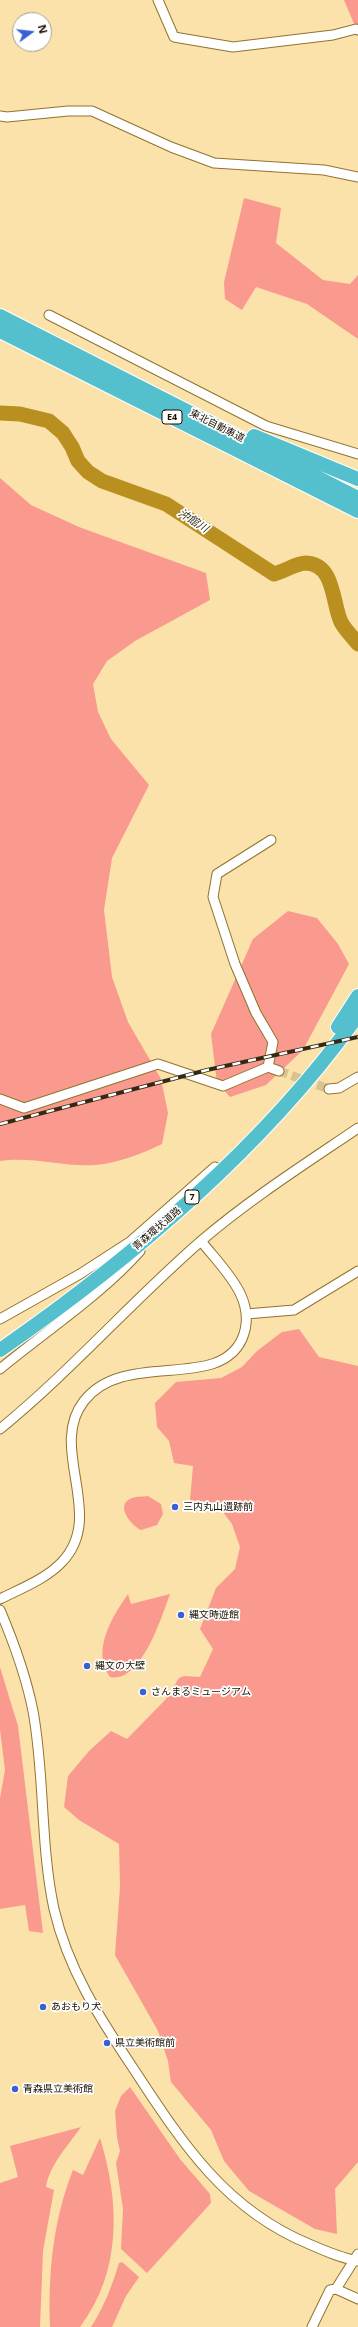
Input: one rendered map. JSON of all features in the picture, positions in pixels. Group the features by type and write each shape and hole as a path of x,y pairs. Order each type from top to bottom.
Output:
{"highway":[{"name":"東北自動車道","path":"0,316 159,397 349,498"},
{"name":"東北自動車道","path":"0,331 349,498"},
{"path":"159,397 358,479"},
{"path":"349,498 358,510"},
{"path":"349,498 358,514"},
{"path":"302,1085 358,996"},
{"name":"青森環状道路","path":"0,1350 77,1294 158,1230 241,1150 302,1085 358,1015"},
{"path":"311,1074 338,1051 358,1028"}],"street":[{"path":"158,0 174,37 233,47 333,34 356,29 358,30"},
{"path":"0,116 7,117 68,111 92,111 109,117 171,147 214,163 324,170 358,177"},
{"path":"49,315 266,426 358,454"},
{"path":"268,1067 273,1042 256,1013 235,964 213,897 217,874 271,840"},
{"path":"0,1099 24,1108 158,1064 223,1086 268,1067 279,1071"},
{"path":"329,1089 339,1088 358,1077"},
{"path":"0,1429 43,1392 201,1241 242,1208 358,1128"},
{"path":"0,1319 80,1274 131,1241 218,1165 241,1150"},
{"path":"0,1369 69,1315 130,1262 158,1230"},
{"path":"0,1599 50,1573 62,1563 77,1539 80,1512 72,1451 72,1432 75,1416 89,1394 99,1385 123,1375 198,1367 221,1360 230,1355 242,1338 246,1314 243,1297 238,1287 201,1241"},
{"path":"246,1314 294,1310 304,1306 358,1271"},
{"path":"0,1610 14,1641 33,1712 51,1889 62,1940 82,1986 165,2117 206,2171 241,2204 284,2233 325,2251 356,2258 336,2289"},
{"path":"312,2327 330,2290 336,2289 358,2299"}],"shaded area":[{"path":"344,0 358,0 358,26 355,26"},
{"path":"244,198 281,208 276,243 323,280 350,284 358,275 358,339 307,304 256,287 242,310 225,299 224,282"},
{"path":"0,478 31,505 79,527 206,573 210,600 135,641 107,661 93,684 98,712 111,739 149,785 112,858 104,910 112,977 128,1022 161,1079 168,1113 162,1144 130,1158 104,1164 71,1165 24,1160 0,1161"},
{"path":"288,911 317,918 338,944 349,964 303,1050 266,1085 230,1097 217,1083 211,1034 253,939"},
{"path":"299,1329 319,1357 358,1366 358,2162 335,2189 337,2234 315,2229 249,2191 224,2161 211,2130 171,2082 168,2061 158,2031 115,1955 120,1887 119,1844 79,1820 64,1807 68,1776 89,1751 111,1731 127,1739 166,1699 179,1678 184,1676 200,1677 213,1649 200,1629 216,1588 235,1569 240,1547 232,1524 216,1503 190,1500 193,1466 174,1463 169,1441 157,1427 155,1403 176,1382 221,1378 242,1367 257,1351 282,1332"},
{"path":"148,1496 161,1504 163,1514 157,1525 141,1530 129,1520 124,1510 124,1505 132,1498"},
{"path":"128,1594 131,1604 170,1594 156,1632 140,1660 131,1670 121,1676 110,1677 105,1667 103,1645 110,1624"},
{"path":"0,1667 18,1726 43,1933 29,1931 25,1905 0,1909 0,1798 5,1770 0,1730"},
{"path":"130,2087 180,2159 210,2194 211,2203 147,2273 121,2249 123,2209 116,2163 120,2151 117,2138 115,2111 121,2096"},
{"path":"81,2127 55,2163 46,2187 54,2190 43,2251 40,2327 0,2327 0,2183 18,2177 10,2146"},
{"path":"100,2138 107,2162 114,2212 110,2260 104,2283 94,2305 80,2327 50,2327 50,2287 53,2247 56,2228 66,2189 73,2170 83,2175"},
{"path":"122,2262 139,2277 126,2296 112,2327 91,2327 100,2312 114,2280 119,2263"}],"waterway":[{"name":"沖館川","path":"0,413 20,414 49,421 63,433 72,447 78,461 88,472 102,481 166,504 274,574 302,563 315,565 322,570 327,577 341,622 358,644"}],"tunnel":[{"path":"279,1071 329,1089"}],"railway":[{"path":"0,1124 207,1070 358,1037"}],"place":[{"name":"三内丸山遺跡前","path":"175,1507"},
{"name":"縄文時遊館","path":"181,1615"},
{"name":"縄文の大壁","path":"87,1666"},
{"name":"さんまるミュージアム","path":"143,1692"},
{"name":"あおもり犬","path":"43,2007"},
{"name":"県立美術館前","path":"107,2043"},
{"name":"青森県立美術館","path":"15,2089"}]}
